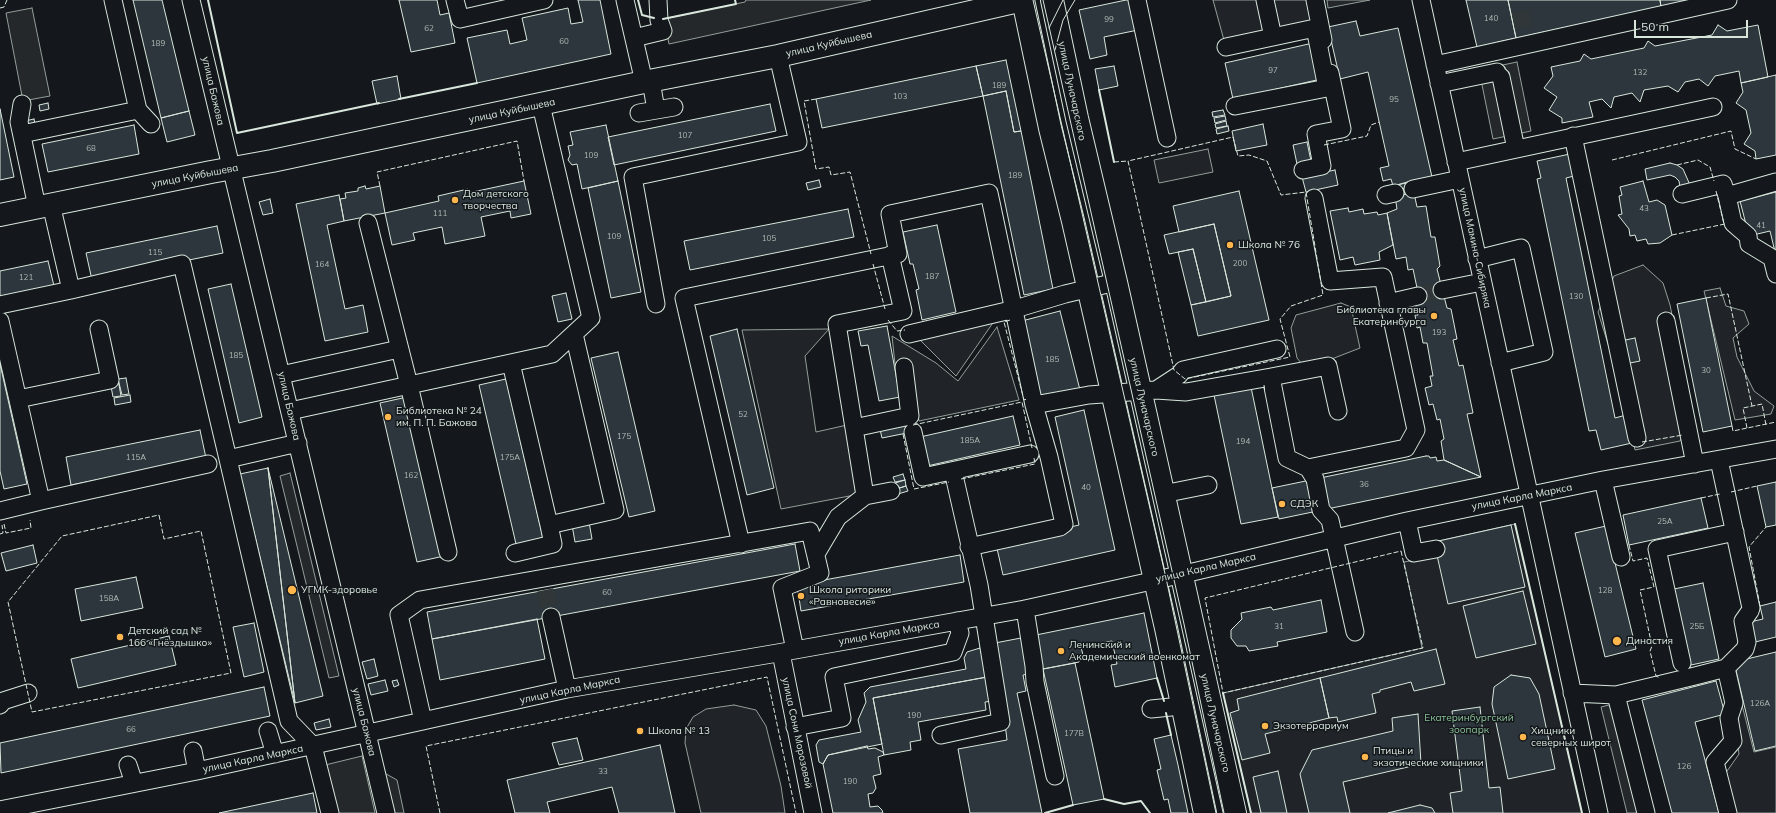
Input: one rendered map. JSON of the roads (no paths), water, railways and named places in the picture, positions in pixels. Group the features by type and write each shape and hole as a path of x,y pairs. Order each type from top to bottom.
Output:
{"main road":[{"name":"улица Куйбышева","path":"0,215 44,205 232,169 778,56 1024,0 1055,1"},
{"path":"1024,0 1051,136 1089,289 1156,580 1205,813"},
{"name":"улица Луначарского","path":"1055,1 1077,118 1116,282 1148,391 1163,494 1236,813"}],"street":[{"path":"113,0 138,110 151,124"},
{"name":"улица Бажова","path":"191,0 386,813"},
{"path":"455,0 460,20 544,0"},
{"path":"625,0 634,38 656,110"},
{"path":"634,38 663,31 659,20 658,0"},
{"path":"1137,0 1167,138"},
{"path":"1265,0 1273,37"},
{"path":"1303,170 1322,166 1316,134 1342,129 1315,0"},
{"name":"улица Мамина-Сибиряка","path":"1421,0 1598,813"},
{"path":"1435,65 1526,40 1728,0"},
{"path":"1226,47 1315,28 1327,88 1235,106"},
{"path":"656,304 633,177 798,142 782,79 778,56"},
{"path":"1439,84 1499,74 1516,149"},
{"path":"22,104 19,122 22,134 71,290"},
{"path":"290,411 552,354 591,318 541,105"},
{"path":"1456,162 1713,106"},
{"path":"639,113 674,107"},
{"path":"22,134 138,110"},
{"path":"1573,136 1637,438"},
{"path":"1413,189 1460,179"},
{"path":"1727,196 1776,182"},
{"path":"1682,194 1724,184 1733,223 1748,236 1750,244 1772,258 1776,274"},
{"path":"741,544 684,298 898,254 890,214 989,193 1034,405 1050,457 1063,525 1060,528 969,547"},
{"path":"1308,468 1406,448 1416,430 1383,277 1330,281 1314,198"},
{"path":"368,223 409,385 448,552"},
{"path":"1477,259 1521,248 1543,345 1544,352 1500,362"},
{"path":"865,496 837,324 903,311 890,255"},
{"path":"0,305 182,264 289,721 313,746 330,813"},
{"path":"908,334 1014,309 1116,282"},
{"path":"1442,290 1482,282"},
{"path":"1388,303 1418,296"},
{"path":"1666,321 1695,464"},
{"path":"0,322 42,501"},
{"path":"18,399 110,380 99,329"},
{"path":"549,526 615,510 574,334"},
{"path":"281,375 399,349"},
{"path":"1148,391 1178,375 1183,370 1277,349"},
{"path":"511,363 553,544 515,553"},
{"path":"1034,405 1112,392 1186,392 1271,378 1328,366 1338,411"},
{"path":"854,428 910,416 904,367"},
{"path":"1271,378 1287,458 1308,468 1315,479 1321,510 1330,520 1355,632"},
{"path":"913,432 923,478 1030,454"},
{"path":"228,459 298,443"},
{"name":"улица Карла Маркса","path":"0,810 197,771 313,746 367,732 567,689 788,652 1025,609 1407,521 1529,495 1776,449"},
{"path":"1572,693 1616,696 1726,668 1747,646 1743,621 1751,610 1719,460"},
{"path":"0,511 208,464"},
{"path":"941,735 1001,722 979,585 969,547 953,471"},
{"path":"1603,480 1621,557"},
{"path":"1163,494 1208,485"},
{"path":"816,554 838,517 865,496 891,491"},
{"path":"1407,521 1414,553 1436,549"},
{"path":"423,721 400,615 420,600 544,584 810,531 816,554"},
{"path":"1682,663 1657,549 1735,532"},
{"name":"улица Сони Морозовой","path":"813,813 795,727 782,588 820,573 816,554"},
{"path":"1025,609 1035,682 1055,776"},
{"path":"551,617 567,689"},
{"path":"795,727 842,718 834,677 953,652 960,633 957,621"},
{"path":"1726,668 1734,703 1729,718 1733,741 1715,762 1728,813"},
{"path":"0,704 3,701 28,693"},
{"path":"1616,696 1646,813"},
{"path":"1151,709 1182,703"},
{"path":"268,732 275,754"},
{"path":"193,751 197,771"},
{"path":"128,766 134,783"}],"tunnel":[{"path":"1520,11 1525,36"},
{"path":"1418,296 1442,290"},
{"path":"545,590 551,617"}],"tram line":[{"path":"1033,0 1166,578 1216,813"},
{"path":"1043,0 1184,624 1224,813"},
{"path":"1049,28 1063,0"},
{"path":"1055,50 1063,20 1075,0"}],"place":[{"name":"Дом детского творчества","path":"455,200"},
{"name":"Школа № 76","path":"1230,245"},
{"name":"Библиотека главы Екатеринбурга","path":"1434,316"},
{"name":"Библиотека № 24 им. П. П. Бажова","path":"388,417"},
{"name":"СДЭК","path":"1282,504"},
{"name":"УГМК-здоровье","path":"292,590"},
{"name":"Школа риторики «Равновесие»","path":"801,596"},
{"name":"Детский сад № 166 «Гнёздышко»","path":"120,637"},
{"name":"Династия","path":"1617,641"},
{"name":"Ленинский и Академический военкомат","path":"1061,651"},
{"name":"Экзотеррариум","path":"1265,726"},
{"name":"Школа № 13","path":"640,731"},
{"name":"Хищники северных широт","path":"1523,737"},
{"name":"Птицы и экзотические хищники","path":"1365,757"}],"park label":[{"name":"Екатеринбургский зоопарк","path":"1469,724"}]}
